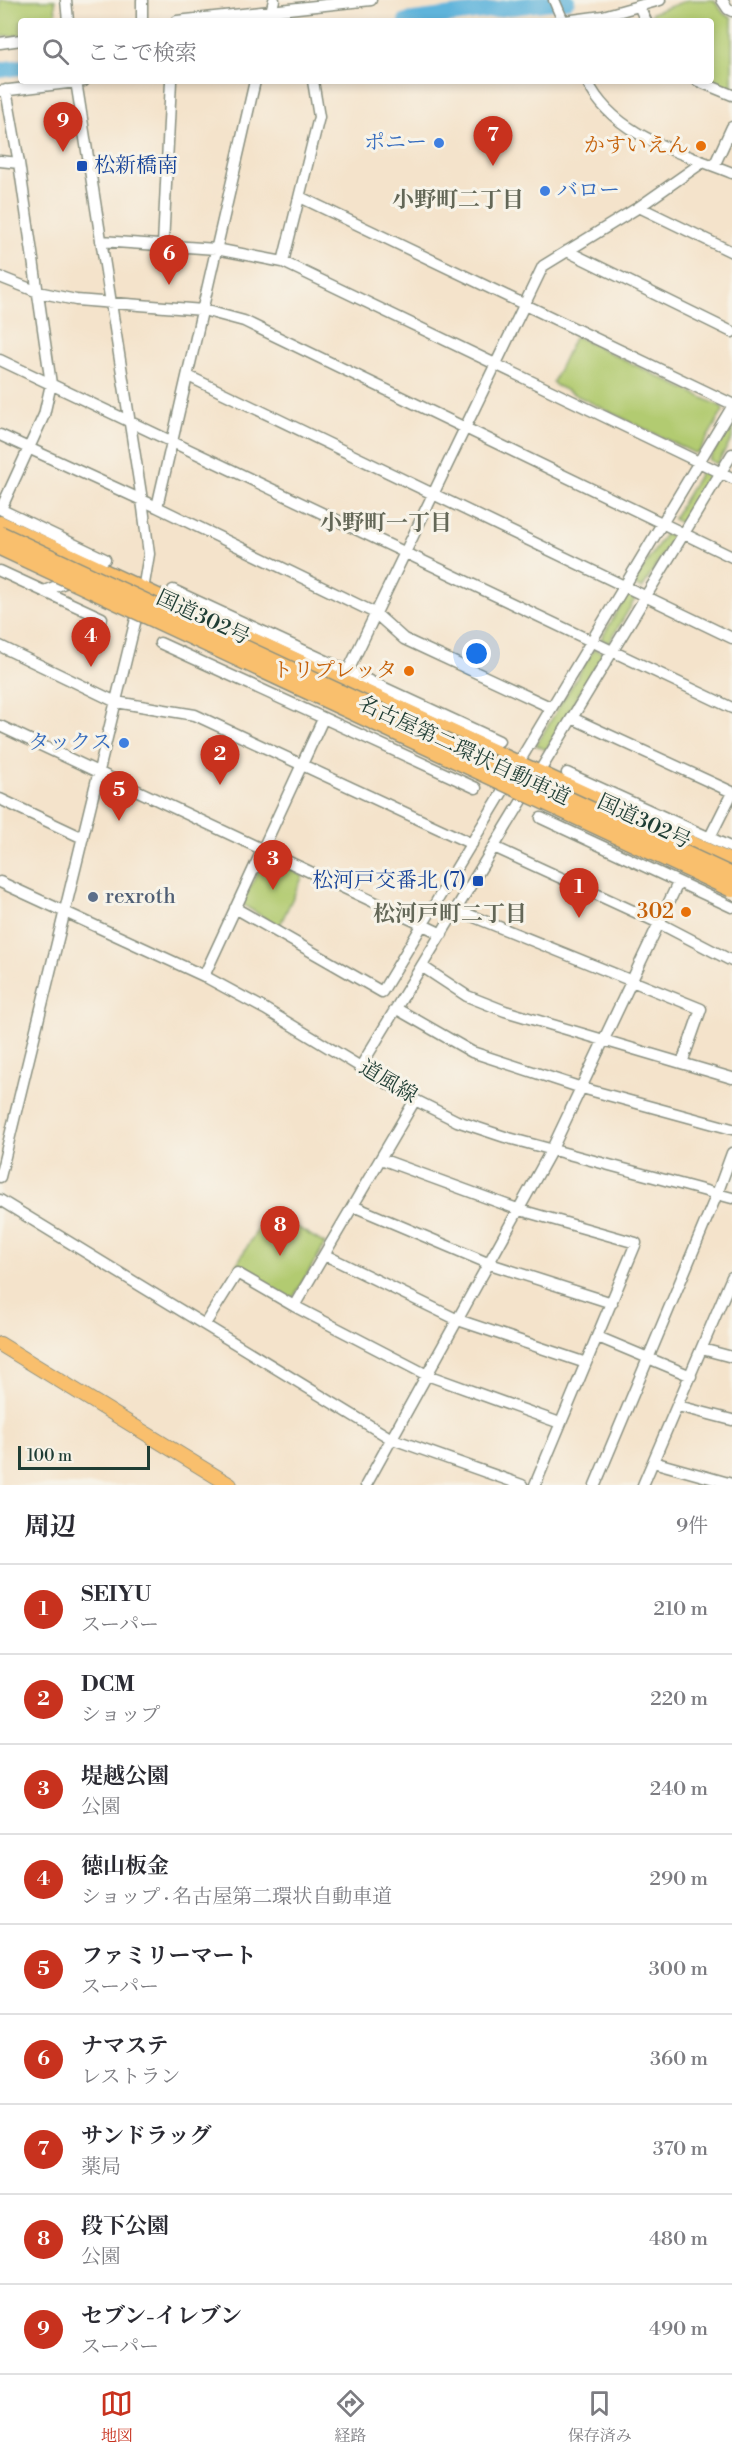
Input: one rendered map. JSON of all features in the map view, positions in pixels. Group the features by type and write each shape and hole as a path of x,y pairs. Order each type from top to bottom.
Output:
{"highway":[{"name":"国道302号","path":"0,524 50,540 103,564 143,590 225,628 426,714 468,740 732,863"},
{"name":"名古屋第二環状自動車道","path":"0,534 732,876"},
{"name":"名古屋第二環状自動車道","path":"0,547 732,888"},
{"path":"598,826 732,898"}],"main road":[{"path":"0,1344 230,1485"}],"street":[{"path":"66,0 68,18"},
{"path":"142,0 142,18"},
{"path":"270,17 274,0"},
{"path":"247,18 270,17 371,0"},
{"path":"554,0 562,18 603,16 660,0"},
{"path":"723,0 728,9 732,11"},
{"path":"639,6 645,18"},
{"path":"0,43 18,40"},
{"path":"50,540 0,509 44,415 51,384 19,163 3,91 54,84"},
{"path":"0,1177 66,913 143,590 149,554 76,84"},
{"path":"163,245 171,84"},
{"path":"157,507 254,84"},
{"path":"283,262 319,117 314,84"},
{"path":"589,84 600,102 617,120 638,134 732,173"},
{"path":"705,84 732,95"},
{"path":"348,671 543,266 709,164 732,127"},
{"path":"0,161 19,163"},
{"path":"235,908 382,992 472,844 550,707 732,406 300,197"},
{"path":"639,207 732,252"},
{"path":"101,241 216,249 283,262 732,478"},
{"path":"567,251 732,332"},
{"path":"0,277 38,292 76,300 203,310 244,321 732,557"},
{"path":"0,360 732,708"},
{"path":"188,376 732,638"},
{"path":"0,435 157,507 375,613 404,639 550,707"},
{"path":"361,1066 732,454"},
{"path":"44,591 103,564"},
{"path":"0,571 102,618"},
{"path":"173,590 348,671 426,714 499,741"},
{"path":"194,614 214,609"},
{"path":"225,628 241,681"},
{"path":"160,643 476,788"},
{"path":"0,646 116,702 195,715 472,844"},
{"path":"572,718 732,792 710,837"},
{"path":"204,976 323,719"},
{"path":"0,726 442,934"},
{"path":"409,758 468,740"},
{"path":"567,772 732,848"},
{"path":"0,799 83,838"},
{"path":"626,814 638,864"},
{"path":"541,818 732,908"},
{"path":"494,847 659,923 732,961"},
{"name":"道風線","path":"0,882 204,976 265,1009 415,1100 457,1120 505,1137 732,1198"},
{"path":"366,1485 552,1149 678,883"},
{"path":"457,910 701,1009 682,1063"},
{"path":"423,967 484,1004 732,1078"},
{"path":"397,1009 472,1052 582,1088 732,1129"},
{"path":"294,1306 415,1100"},
{"path":"595,1485 732,1153"},
{"path":"381,1159 520,1210 636,1243 535,1485"},
{"path":"0,1200 390,1438 522,1485"},
{"path":"353,1206 490,1264 612,1303"},
{"path":"325,1255 458,1320 586,1363"},
{"path":"205,1324 237,1273 294,1306 427,1375 560,1424"},
{"path":"643,1485 732,1277"},
{"path":"598,1337 691,1376"},
{"path":"702,1349 732,1357"},
{"path":"678,1406 732,1420"},
{"path":"653,1462 732,1484"}],"green space":[{"path":"0,0 55,0 56,18 18,18 18,35 0,37"},
{"path":"688,0 714,0 724,14 732,18 732,89 714,81 714,18 650,18 652,13"},
{"path":"577,337 722,407 723,411 699,452 694,453 555,385 553,382 574,338"},
{"path":"732,421 732,439 717,464 709,460"},
{"path":"702,470 711,474 681,523 673,519"},
{"path":"665,534 673,537 642,589 633,584"},
{"path":"627,595 635,599 609,643 601,639"},
{"path":"594,649 603,653 546,750 536,745"},
{"path":"265,857 303,876 279,927 242,904"},
{"path":"269,1210 325,1244 293,1298 289,1300 235,1267"}],"waterway":[{"path":"429,18 567,0"},
{"path":"0,70 18,67"}],"place":[{"name":"ポニー","path":"439,143"},
{"name":"かすいえん","path":"701,146"},
{"name":"セブン-イレブン","path":"63,152"},
{"name":"松新橋南","path":"82,166"},
{"name":"サンドラッグ","path":"493,166"},
{"name":"バロー","path":"545,191"},
{"name":"ナマステ","path":"169,285"},
{"name":"徳山板金","path":"91,667"},
{"name":"トリプレッタ","path":"409,671"},
{"name":"タックス","path":"124,743"},
{"name":"DCM","path":"220,785"},
{"name":"ファミリーマート","path":"119,821"},
{"name":"松河戸交番北 (7)","path":"478,881"},
{"name":"堤越公園","path":"273,890"},
{"name":"rexroth","path":"93,897"},
{"name":"302","path":"686,912"},
{"name":"SEIYU","path":"579,918"},
{"name":"段下公園","path":"280,1256"}],"district":[{"name":"小野町二丁目","path":"458,200"},
{"name":"小野町一丁目","path":"386,523"},
{"name":"松河戸町二丁目","path":"450,914"}]}
